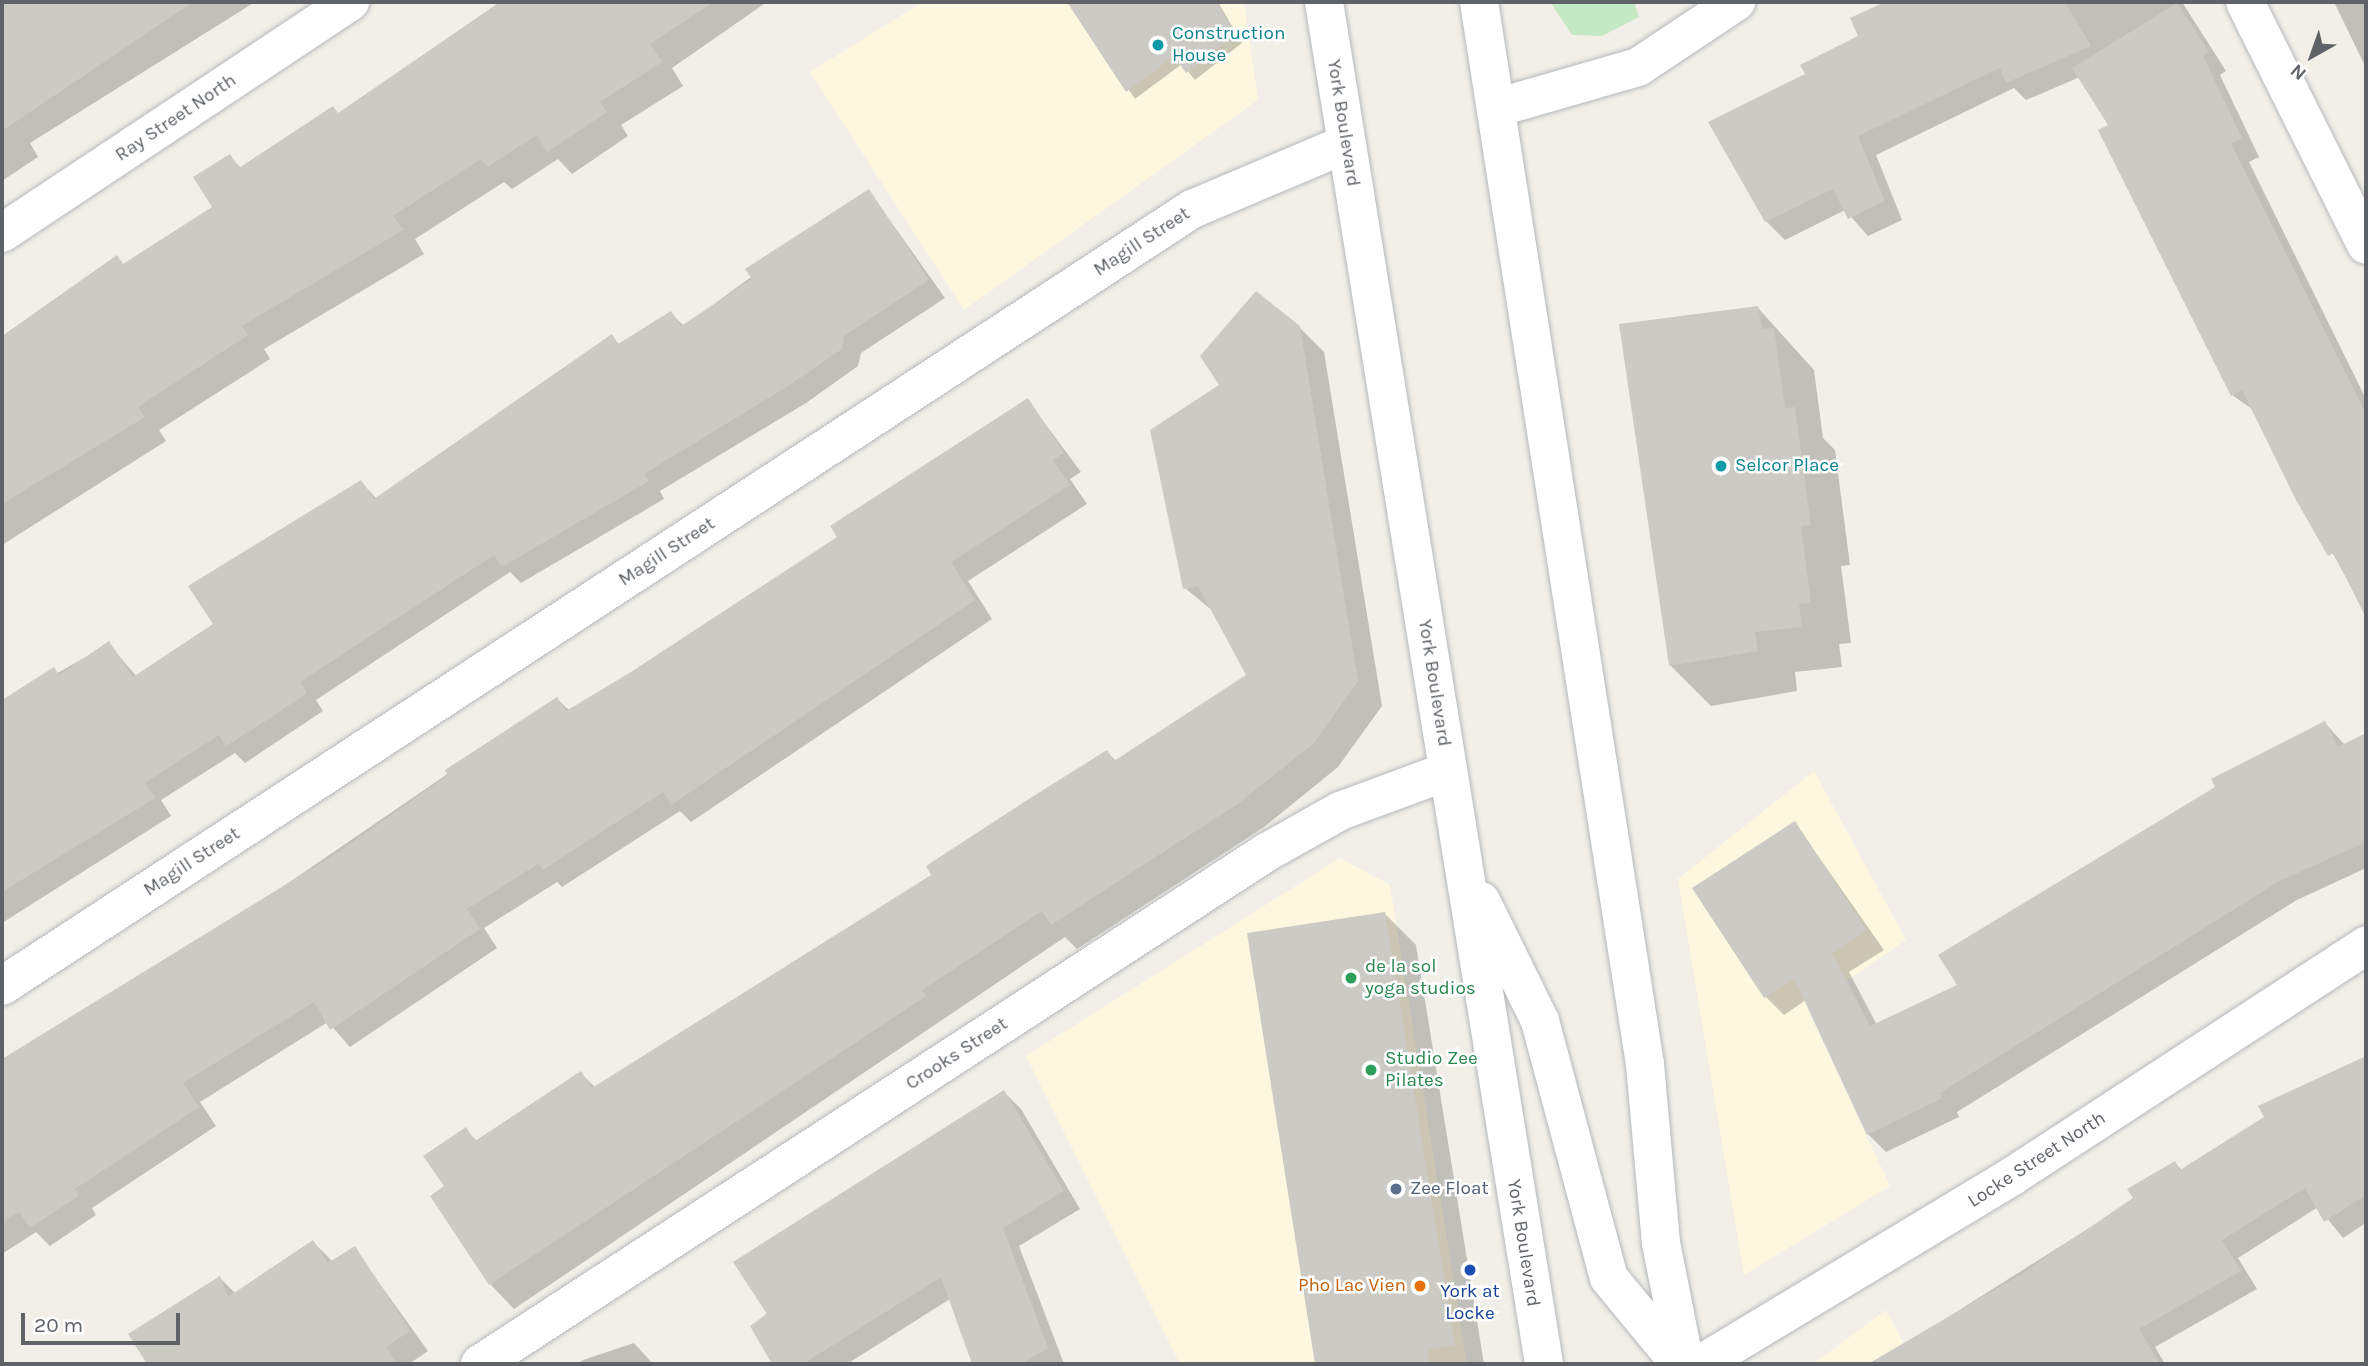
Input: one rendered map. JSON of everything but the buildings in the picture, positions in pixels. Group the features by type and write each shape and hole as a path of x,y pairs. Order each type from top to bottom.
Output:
{"street":[{"name":"Ray Street North","path":"2,233 350,2"},
{"name":"York Boulevard","path":"1324,2 1544,1364"},
{"path":"1479,2 1644,1064 1661,1243 1685,1364"},
{"path":"1496,108 1638,67 1736,2"},
{"path":"2245,2 2366,245"},
{"name":"Magill Street","path":"2,986 1192,209 1346,144"},
{"name":"Crooks Street","path":"480,1364 1267,852 1340,811 1448,771"},
{"path":"1464,865 1540,1021 1609,1278 1680,1364"},
{"name":"Locke Street North","path":"1701,1364 2011,1177 2366,946"}],"shaded area":[{"path":"923,2 1244,2 1258,100 964,310 810,72"},
{"path":"1814,771 1906,940 1807,1008 1890,1186 1744,1275 1678,879"},
{"path":"1340,858 1390,885 1467,1364 1180,1364 1026,1056"},
{"path":"1886,1310 1914,1364 1813,1364"}],"green space":[{"path":"1550,2 1634,2 1639,17 1602,36 1572,35"}],"place":[{"name":"Construction House","path":"1158,45"},
{"name":"Selcor Place","path":"1721,466"},
{"name":"de la sol yoga studios","path":"1351,978"},
{"name":"Studio Zee Pilates","path":"1371,1070"},
{"name":"Zee Float","path":"1396,1189"},
{"name":"York at Locke","path":"1470,1270"},
{"name":"Pho Lac Vien","path":"1420,1286"}]}
